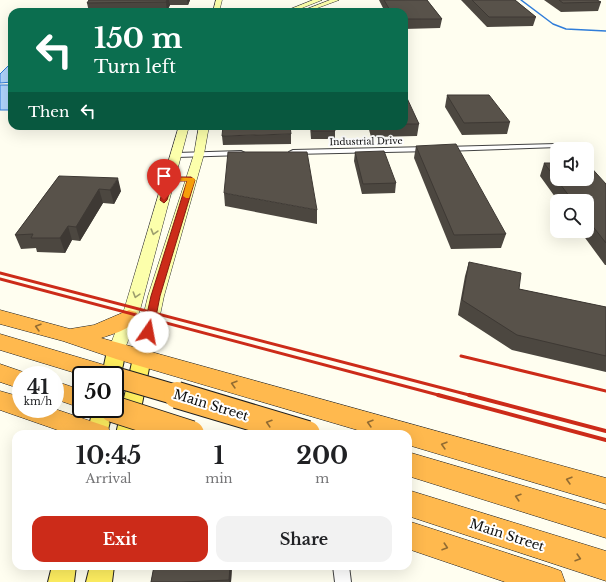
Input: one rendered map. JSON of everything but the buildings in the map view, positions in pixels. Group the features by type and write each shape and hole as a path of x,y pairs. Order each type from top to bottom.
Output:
{"highway":[{"path":"0,317 116,352 142,358 394,430"},
{"path":"67,336 88,335 108,328 129,317"},
{"path":"0,342 80,366"},
{"path":"0,373 12,377"},
{"name":"Main Street","path":"124,379 293,430"},
{"path":"0,400 12,404"},
{"path":"124,413 179,430"},
{"path":"53,418 87,430"},
{"path":"412,435 606,491"},
{"path":"412,465 606,524"},
{"name":"Main Street","path":"412,504 606,566"},
{"path":"412,536 550,582"}],"main road":[{"path":"297,8 319,0"},
{"path":"314,8 336,0"},
{"path":"112,366 129,317 183,130"},
{"path":"127,430 156,296 199,154 203,130"},
{"path":"170,179 191,180"},
{"path":"160,211 181,212"},
{"path":"99,430 101,418"},
{"path":"61,582 63,570"},
{"path":"99,582 101,570"}],"street":[{"name":"Industrial Drive","path":"284,152 550,146"},
{"path":"177,155 246,153"},
{"path":"342,570 343,582"}],"water":[{"path":"8,66 8,82 0,83 0,74"},
{"path":"0,85 8,85 8,110 0,110"}],"waterway":[{"path":"521,0 553,24 566,29 606,31"}],"railway":[{"path":"0,273 473,396"},
{"path":"0,279 442,396"},
{"path":"461,356 606,391"},
{"path":"438,395 606,440"},
{"path":"469,395 606,431"}],"slow traffic":[{"path":"169,180 191,180 186,196"}],"route":[{"path":"148,332 156,296 191,180 170,179 164,200"}]}
